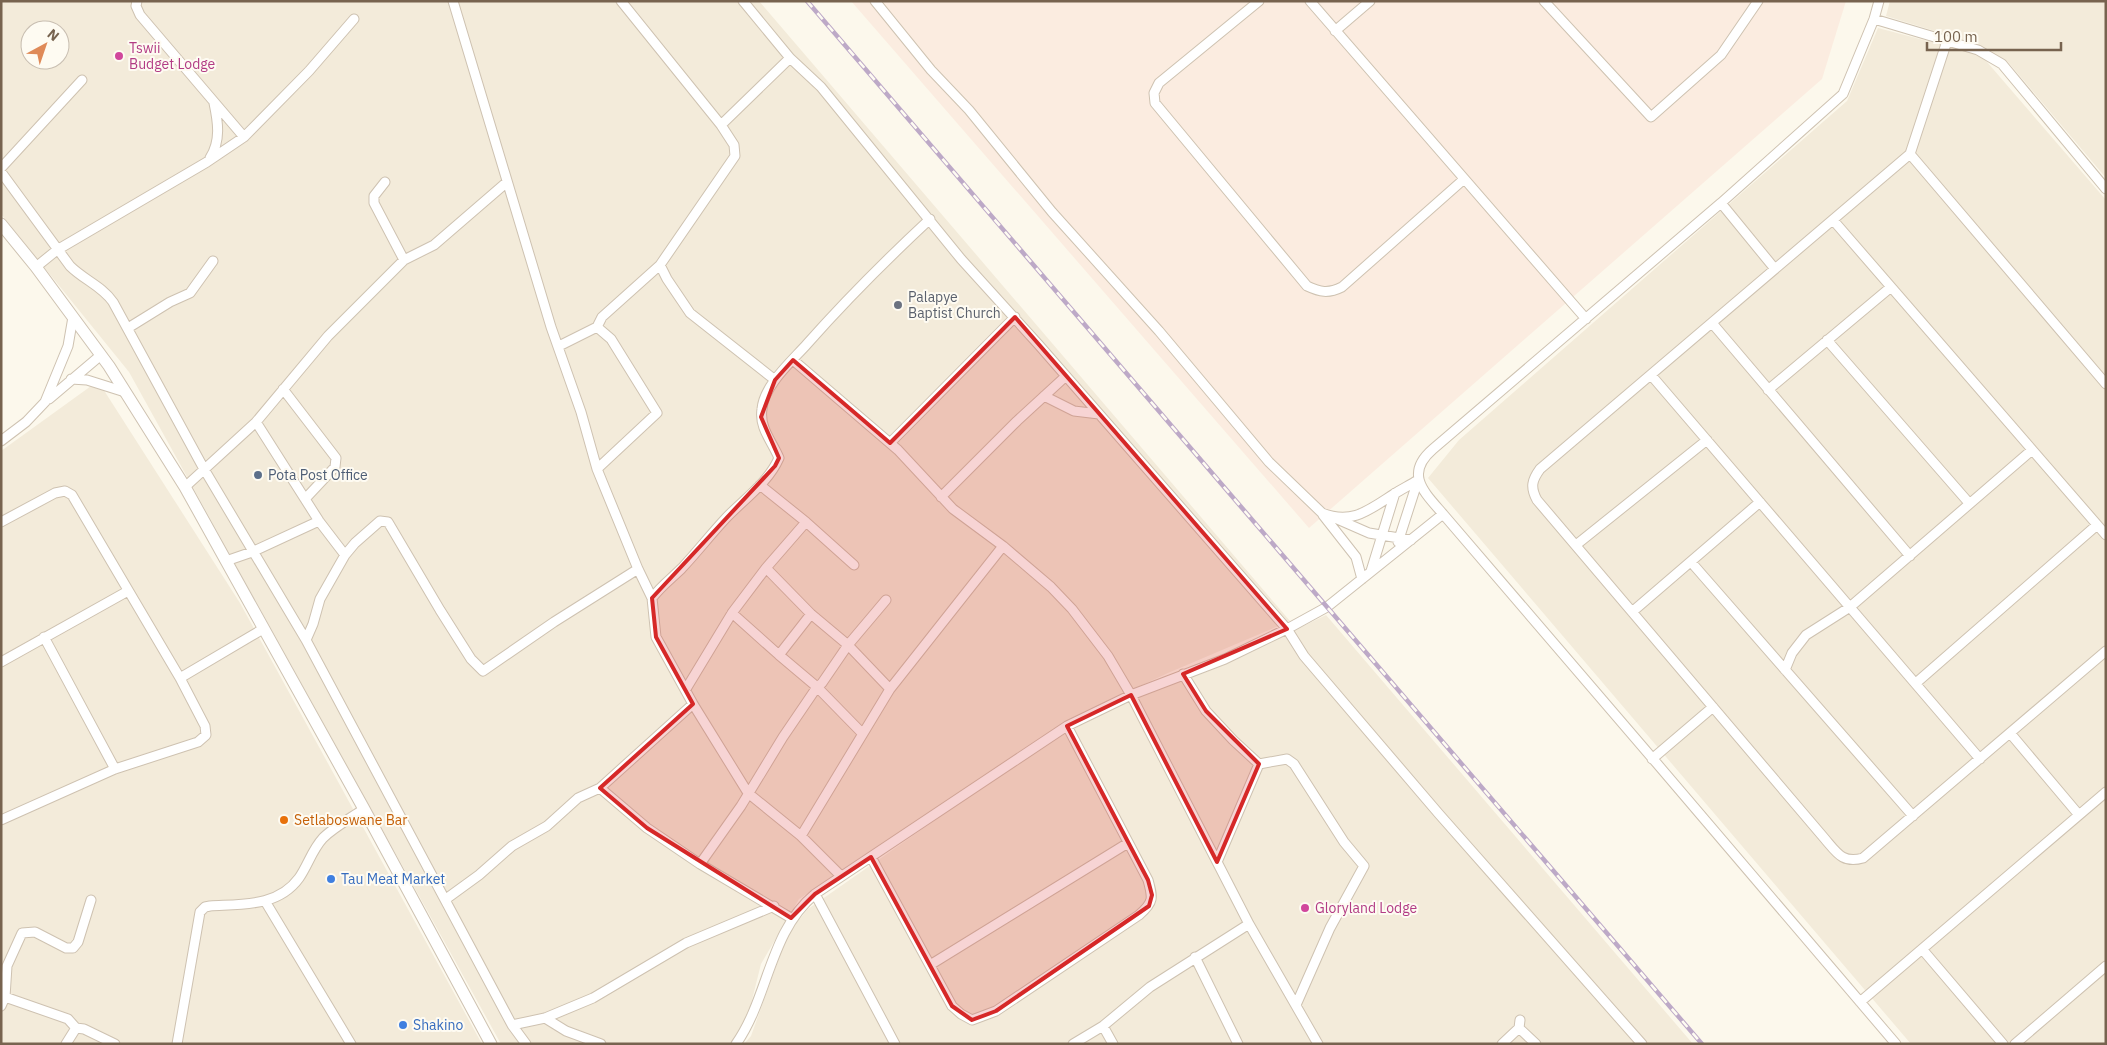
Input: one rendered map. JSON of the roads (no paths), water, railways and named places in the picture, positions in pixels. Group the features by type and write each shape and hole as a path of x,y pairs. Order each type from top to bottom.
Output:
{"street":[{"path":"137,1 136,6 140,14 244,137"},
{"path":"453,1 548,318 559,346 597,469 638,569 652,598 656,638 693,704 748,793 801,836 841,876"},
{"path":"559,346 596,327 611,308 660,265 736,156 734,145 722,125 621,1"},
{"path":"743,1 790,58 821,87 961,259 1288,629 1304,656 1433,807 1642,1044"},
{"path":"875,1 931,70 998,144 1052,212 1159,331 1269,462 1322,513 1356,557 1362,579"},
{"path":"1259,1 1159,83 1154,93 1155,104 1307,286 1320,292 1333,291 1342,287 1463,180"},
{"path":"1310,1 1463,180 1586,319"},
{"path":"1336,31 1370,1"},
{"path":"1544,1 1650,117 1721,55 1758,1"},
{"path":"1394,554 1424,456 1721,203 1842,94 1874,19 1879,1"},
{"path":"36,267 57,250 207,162 244,137 309,71 354,19"},
{"path":"1874,19 1978,50 2002,64 2106,189"},
{"path":"1947,41 1910,154 1540,469 1534,476 1532,490 1537,500 1844,858 1854,861 1864,858 2106,652"},
{"path":"722,125 790,58"},
{"path":"1,168 82,80"},
{"path":"207,162 214,151 218,133 214,102"},
{"path":"1910,154 2106,384"},
{"path":"1,172 57,250 78,275 94,283 109,296 204,469 306,640 512,1025 526,1044"},
{"path":"2098,180 2106,173"},
{"path":"385,182 374,196 374,203 404,260"},
{"path":"185,487 256,422 328,336 404,260 434,245 507,182"},
{"path":"1721,203 1775,269"},
{"path":"652,598 660,587 681,569 726,518 760,486 775,466 779,458 762,425 762,406 775,380 859,287 930,219"},
{"path":"1833,220 2106,535"},
{"path":"1,224 36,267 101,355 185,487 364,809 491,1044"},
{"path":"128,328 170,302 190,293 214,261"},
{"path":"660,265 666,279 690,313 775,380"},
{"path":"1768,390 1891,287"},
{"path":"45,402 68,346 73,317"},
{"path":"890,444 1015,318"},
{"path":"1712,323 1910,556"},
{"path":"596,327 611,339 658,414 597,469"},
{"path":"1828,340 1969,503"},
{"path":"1,441 26,422 45,402 101,355"},
{"path":"793,360 890,444 953,510 1003,546 1051,587 1072,609 1108,656 1131,695 1249,924 1318,1044"},
{"path":"1651,374 1980,759"},
{"path":"941,497 1066,376"},
{"path":"71,379 87,380 125,392"},
{"path":"283,389 336,458 335,467 305,499"},
{"path":"1044,396 1074,411 1099,414"},
{"path":"256,422 319,522 345,555"},
{"path":"1576,545 1707,440"},
{"path":"1785,670 1792,653 1806,635 1850,607 2032,450"},
{"path":"1332,517 1348,518 1373,509 1395,493 1418,480"},
{"path":"1418,480 1423,490 1443,514 1652,759 1766,889 1896,1044"},
{"path":"760,486 806,522 854,565"},
{"path":"1,522 54,493 65,491 72,495 180,678 205,726 206,735 198,742 115,769 1,820"},
{"path":"1371,572 1395,493"},
{"path":"1632,612 1760,502"},
{"path":"1322,513 1369,533 1411,540"},
{"path":"736,1044 752,1016 771,963 791,918 815,894 1067,726 1131,695 1225,659 1288,629 1327,607 1443,514"},
{"path":"306,640 320,600 345,555 355,543 380,521 388,522 450,626 474,663 483,671 554,622 638,569"},
{"path":"226,562 319,522"},
{"path":"686,689 732,613 766,568 806,522"},
{"path":"1916,683 2097,525"},
{"path":"801,836 890,689 1003,546"},
{"path":"1691,562 1914,816"},
{"path":"766,568 811,614 848,644 890,689"},
{"path":"1,662 128,591"},
{"path":"700,864 742,806 748,793 816,688 822,683 848,644 886,600"},
{"path":"732,613 816,688 862,733"},
{"path":"779,655 811,614"},
{"path":"180,678 263,629"},
{"path":"44,637 115,769"},
{"path":"1184,674 1206,710 1233,740 1259,764"},
{"path":"446,899 479,875 512,846 546,826 578,798 600,788 693,704"},
{"path":"1652,759 1713,707"},
{"path":"871,858 952,1006 972,1020 996,1011 1139,915 1149,906 1152,895 1148,880 1067,726"},
{"path":"2010,733 2079,815"},
{"path":"1259,764 1286,760 1294,764 1344,842 1364,866 1330,928 1296,1005"},
{"path":"1217,862 1259,764"},
{"path":"600,788 647,828 700,864 774,906 791,918"},
{"path":"1860,1002 2106,792"},
{"path":"177,1044 200,912 205,907 232,906 265,901 281,894 293,885 324,837 364,809"},
{"path":"930,965 1128,843"},
{"path":"815,894 895,1044"},
{"path":"91,900 78,942 72,948 66,948 35,932 22,933 4,965 3,1001 68,1019 76,1028 84,1029 115,1044"},
{"path":"265,901 351,1044"},
{"path":"512,1025 544,1018 593,998 686,943 774,906"},
{"path":"1073,1044 1103,1026 1150,987 1249,924"},
{"path":"1922,950 2003,1044"},
{"path":"1195,957 1238,1044"},
{"path":"2015,1044 2104,970"},
{"path":"544,1018 566,1030 601,1044"},
{"path":"1502,1044 1520,1024 1536,1044"},
{"path":"1103,1026 1113,1044"},
{"path":"66,1044 76,1028"}],"railway":[{"path":"807,1 1702,1044"}],"place":[{"name":"Tswii Budget Lodge","path":"119,56"},
{"name":"Palapye Baptist Church","path":"898,305"},
{"name":"Pota Post Office","path":"258,475"},
{"name":"Setlaboswane Bar","path":"284,820"},
{"name":"Tau Meat Market","path":"331,879"},
{"name":"Gloryland Lodge","path":"1305,908"},
{"name":"Shakino","path":"403,1025"}]}
